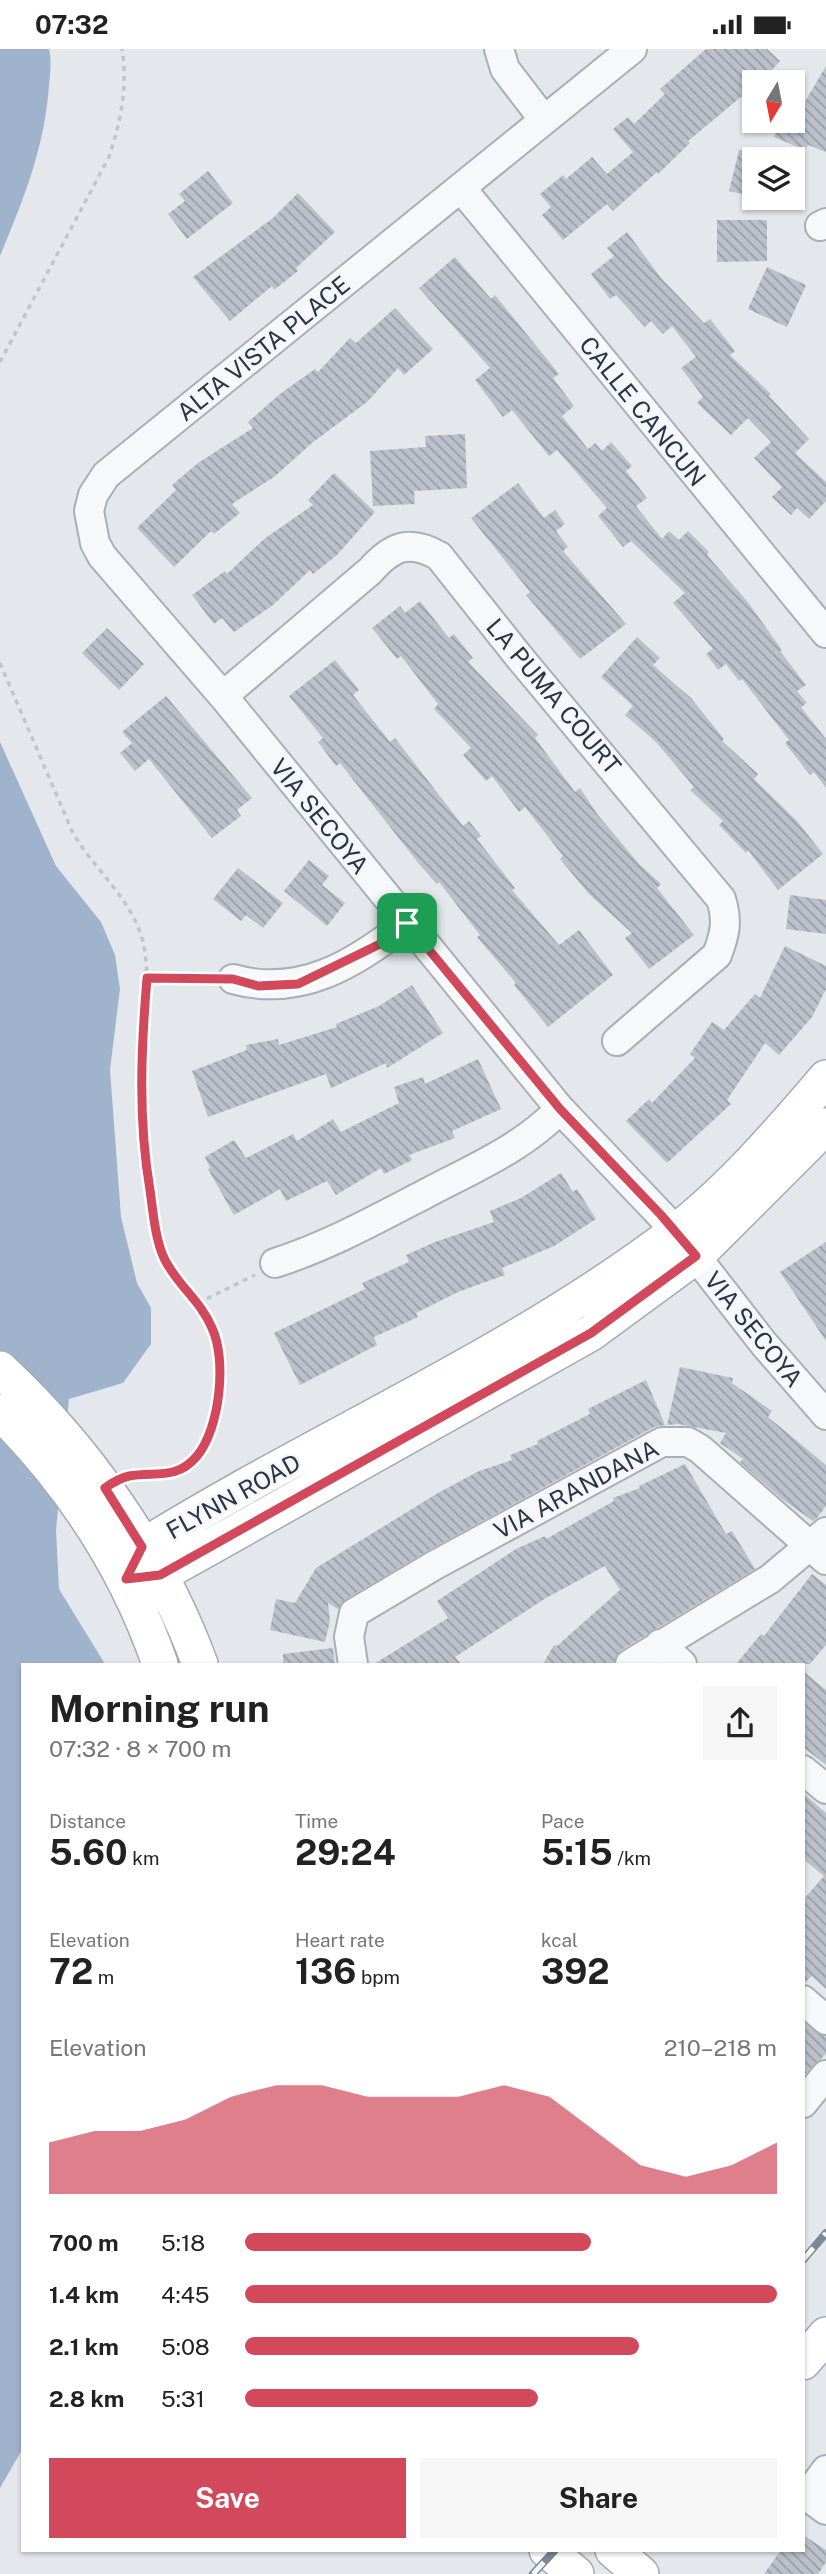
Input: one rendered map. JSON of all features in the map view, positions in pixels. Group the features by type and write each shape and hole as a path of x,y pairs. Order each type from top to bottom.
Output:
{"main road":[{"name":"FLYNN ROAD","path":"686,1244 743,1169 826,1078"},
{"name":"FLYNN ROAD","path":"126,1579 151,1561 591,1333 686,1244 826,1126"},
{"path":"0,1369 55,1424 84,1460 90,1493 160,1663"},
{"path":"0,1412 90,1493 151,1561 175,1602 200,1663"},
{"path":"805,2360 826,2335"},
{"path":"549,2552 576,2574"}],"street":[{"path":"499,49 505,69 544,120"},
{"name":"ALTA VISTA PLACE","path":"223,696 102,556 90,527 89,511 93,495 106,475 632,49"},
{"name":"CALLE CANCUN","path":"461,188 826,633"},
{"name":"LA PUMA COURT","path":"223,696 370,571 386,553 404,547 425,548 439,556 520,658 721,899 727,916 725,935 716,955 617,1041"},
{"name":"VIA SECOYA","path":"223,696 560,1109 686,1244 826,1415"},
{"path":"233,979 258,986 298,984 380,944 407,923"},
{"path":"275,1263 319,1249 485,1163 537,1133 560,1109"},
{"name":"VIA ARANDANA","path":"353,1663 349,1637 354,1613 478,1541 662,1441 688,1442 700,1449 821,1547"},
{"path":"632,1663 821,1547"},
{"path":"660,1644 681,1663"},
{"path":"805,1772 826,1789"},
{"path":"805,2002 826,2020"},
{"path":"805,2101 826,2075"},
{"path":"812,2499 826,2470"}],"path":[{"path":"0,362 109,156 121,120 125,87 122,49"},
{"path":"0,663 72,831 85,855 122,898 135,919 144,946 147,978 140,1060 149,1189 162,1255 174,1276 198,1303 214,1329 219,1364 218,1401 205,1441 196,1457 181,1468 160,1476 129,1476 90,1493"},
{"path":"147,978 233,979"},
{"path":"198,1303 275,1263"}],"water":[{"path":"0,49 49,49 51,63 38,153 0,256"},
{"path":"0,742 56,866 101,922 115,955 120,989 110,1070 121,1217 137,1283 151,1308 151,1344 123,1383 69,1399 56,1530 59,1589 104,1663 21,1663 21,2451 0,2488"}],"building":[{"path":"706,49 767,49 780,61 772,70 742,70 742,96 688,141 690,143 658,174 657,172 613,211 607,204 563,240 542,215 551,207 540,194 563,175 566,179 592,157 607,174 633,152 613,129 628,117 634,124 665,94 660,89"},
{"path":"826,66 826,152 808,145 805,150 805,147 798,147 774,137 776,133 805,133 805,101"},
{"path":"739,150 742,151 742,194 729,191"},
{"path":"208,171 233,203 187,239 168,214 185,201 179,194"},
{"path":"298,193 335,232 296,268 298,271 274,290 272,286 230,321 193,277 273,218"},
{"path":"717,220 767,220 767,261 717,262"},
{"path":"627,232 661,278 704,323 710,319 735,351 730,355 771,394 769,396 809,439 795,453 826,482 826,501 809,519 797,508 791,515 772,497 782,487 754,458 771,442 748,418 731,435 697,403 703,397 681,368 696,357 672,326 663,334 651,321 645,327 616,295 610,299 591,274 614,256 607,248"},
{"path":"455,257 491,299 495,295 559,374 553,378 574,406 562,416 588,449 595,443 602,451 611,442 632,466 626,471 647,498 636,506 662,539 669,531 679,540 688,531 709,552 707,555 747,601 782,650 780,651 806,685 797,691 807,703 801,707 826,739 826,788 814,772 810,775 785,743 789,740 742,679 739,681 726,664 718,670 706,654 713,649 673,603 685,593 631,541 623,547 598,516 607,508 557,450 549,456 512,410 503,417 475,380 490,368 419,288"},
{"path":"767,267 806,285 787,327 748,309"},
{"path":"395,308 433,349 404,375 398,368 367,402 312,443 274,477 232,504 240,513 214,534 211,531 174,567 137,528 176,490 172,485 198,463 253,428 248,422 280,394 315,369 318,372 350,338 356,343"},
{"path":"465,434 467,488 414,491 415,504 373,506 370,451 426,447 425,436"},
{"path":"334,473 375,512 337,555 313,574 310,570 273,605 234,632 222,618 214,624 192,595 225,571 227,574 264,539 313,505 308,500"},
{"path":"518,483 544,518 555,510 565,524 556,531 568,547 563,551 626,624 580,659 526,595 530,592 471,518"},
{"path":"420,601 449,638 454,634 473,658 468,662 538,735 535,738 575,792 580,788 598,815 640,865 661,884 657,888 694,935 649,969 625,938 632,933 589,894 560,859 563,856 525,807 519,812 492,776 486,781 463,755 471,748 434,709 438,704 401,656 397,659 372,628 400,606 405,613"},
{"path":"107,628 144,664 119,690 82,653"},
{"path":"637,637 660,658 653,665 691,698 724,739 722,741 758,774 754,779 797,821 823,854 778,890 748,850 746,853 719,825 723,821 690,790 694,787 656,742 625,715 633,706 601,677"},
{"path":"335,660 359,690 353,695 390,742 395,738 463,826 469,821 481,836 477,839 515,888 512,890 559,945 579,930 613,975 548,1027 514,985 516,983 477,937 480,935 439,882 437,884 419,864 340,763 336,766 318,742 323,738 289,696"},
{"path":"166,696 252,798 237,810 241,816 212,838 149,759 135,771 120,753 132,743 122,732"},
{"path":"309,860 329,876 322,885 345,903 327,926 284,891"},
{"path":"238,868 283,903 263,928 246,915 241,921 213,899"},
{"path":"790,895 826,900 826,934 786,929"},
{"path":"785,946 826,966 826,989 812,1017 779,1055 765,1043 727,1100 731,1104 667,1163 626,1121 649,1099 652,1103 695,1058 690,1054 712,1022 724,1030 755,994 760,998"},
{"path":"412,985 443,1033 387,1068 386,1063 331,1088 326,1074 208,1117 192,1071 247,1050 246,1045 278,1039 279,1045 337,1027 336,1024 379,1006"},
{"path":"478,1059 501,1109 452,1131 455,1138 409,1155 412,1160 384,1174 381,1168 336,1195 327,1181 286,1201 280,1189 234,1215 208,1169 210,1168 205,1157 234,1140 246,1158 293,1134 297,1141 333,1119 341,1132 399,1103 394,1087 423,1077 425,1084"},
{"path":"561,1173 573,1192 577,1189 596,1219 554,1246 502,1268 505,1275 458,1292 416,1313 418,1317 374,1337 377,1345 300,1385 274,1333 365,1289 362,1283 409,1262 406,1255 494,1222 490,1211 521,1198"},
{"path":"826,1242 826,1341 780,1272"},
{"path":"680,1367 733,1378 732,1383 772,1411 768,1417 826,1465 826,1506 816,1519 813,1521 782,1499 740,1462 743,1459 720,1443 726,1433 678,1424 667,1425"},
{"path":"646,1380 665,1425 654,1427 427,1551 346,1599 338,1609 328,1603 330,1621 325,1642 270,1630 276,1599 295,1603 316,1568 438,1493 479,1471 512,1460 510,1455 538,1444 537,1441 590,1414 588,1409"},
{"path":"685,1464 726,1534 732,1531 755,1569 621,1650 614,1663 544,1663 554,1645 557,1646 620,1590 605,1566 546,1598 455,1657 460,1663 376,1663 448,1618 437,1601 516,1549 545,1536 546,1539 614,1501 613,1498 640,1488 639,1486"},
{"path":"812,1574 826,1585 826,1645 810,1664 737,1663 761,1634 764,1636"},
{"path":"333,1648 335,1663 283,1663 283,1654"},
{"path":"805,1673 826,1690 826,1765 805,1749"},
{"path":"805,1795 826,1813 826,1989 812,1976 805,1982 805,1898 824,1876 805,1861"},
{"path":"805,2023 826,2037 826,2054 805,2074"},
{"path":"805,2536 826,2550 826,2562 818,2574 764,2574 780,2552 805,2552"}],"railway":[{"path":"805,2258 826,2233"},
{"path":"533,2574 553,2552"}],"route":[{"path":"407,923 560,1109 676,1231 696,1256 591,1333 160,1575 126,1579 142,1547 105,1488 129,1476 160,1476 181,1468 196,1457 213,1423 218,1401 219,1364 214,1329 198,1303 174,1276 162,1255 149,1189 140,1060 147,978 233,979 258,986 298,984 380,944 407,923"}]}
